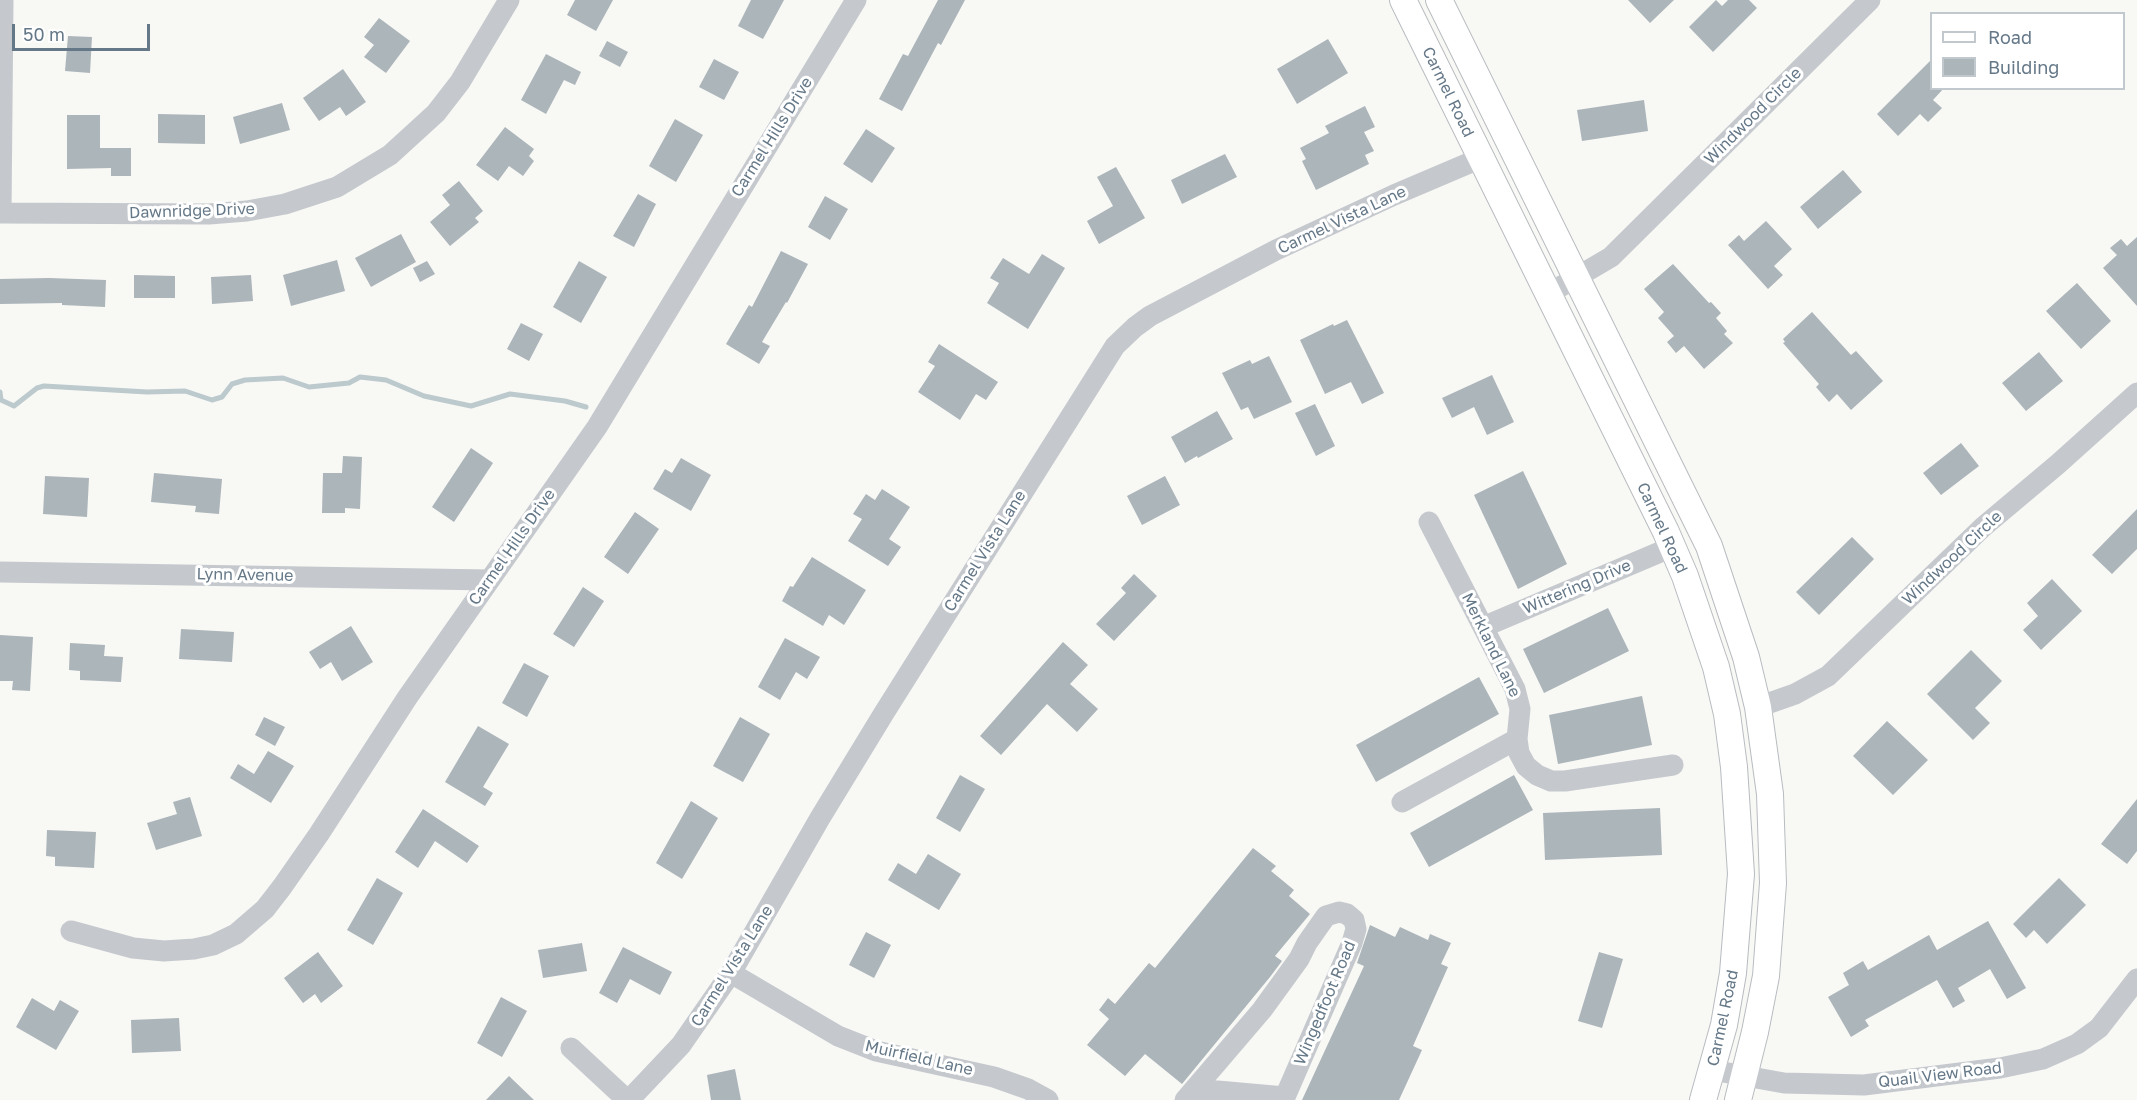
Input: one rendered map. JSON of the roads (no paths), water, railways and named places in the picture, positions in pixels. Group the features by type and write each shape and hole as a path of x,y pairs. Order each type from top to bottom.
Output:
{"main road":[{"name":"Carmel Road","path":"1403,0 1672,547 1702,623 1725,705 1734,767 1741,874 1733,974 1724,1025 1703,1100"},
{"name":"Carmel Road","path":"1439,0 1709,546 1746,657 1758,707 1770,794 1773,883 1766,976 1741,1088"}],"street":[{"path":"1,213 3,0"},
{"name":"Dawnridge Drive","path":"1,213 198,214 247,211 285,204 337,187 390,155 436,113 460,82 509,0"},
{"name":"Carmel Hills Drive","path":"71,931 133,948 164,951 194,949 213,945 236,934 265,909 282,887 407,698 621,390 711,237 856,0"},
{"name":"Windwood Circle","path":"1548,294 1611,257 1870,0"},
{"name":"Carmel Vista Lane","path":"628,1100 681,1045 731,973 820,818 884,713 1115,346 1150,316 1276,250 1394,195 1481,158"},
{"name":"Windwood Circle","path":"1758,707 1795,694 1828,676 1983,527 2058,465 2137,393"},
{"name":"Merkland Lane","path":"1429,522 1518,699 1520,719 1517,739 1519,753 1526,766 1537,775 1551,781 1565,781 1673,765"},
{"name":"Wittering Drive","path":"1482,627 1672,547"},
{"name":"Lynn Avenue","path":"0,572 489,580"},
{"path":"1402,802 1517,739"},
{"name":"Wingedfoot Road","path":"1339,912 1347,914 1354,921 1356,929 1352,943 1286,1097 1190,1094 1262,1010 1299,959 1317,926 1326,916 1339,912"},
{"name":"Muirfield Lane","path":"731,973 838,1036 876,1051 994,1077 1028,1089 1048,1100"},
{"name":"Quail View Road","path":"1712,1070 1741,1088 1784,1083 1864,1084 2000,1068 2043,1059 2078,1044 2099,1028 2137,979"},
{"path":"571,1048 628,1100"}],"waterway":[{"path":"0,392 1,400 14,406 37,388 44,386 147,392 185,391 212,400 222,397 232,384 245,380 283,378 309,387 349,383 360,377 386,380 424,396 471,406 510,394 565,401 586,407"}]}
